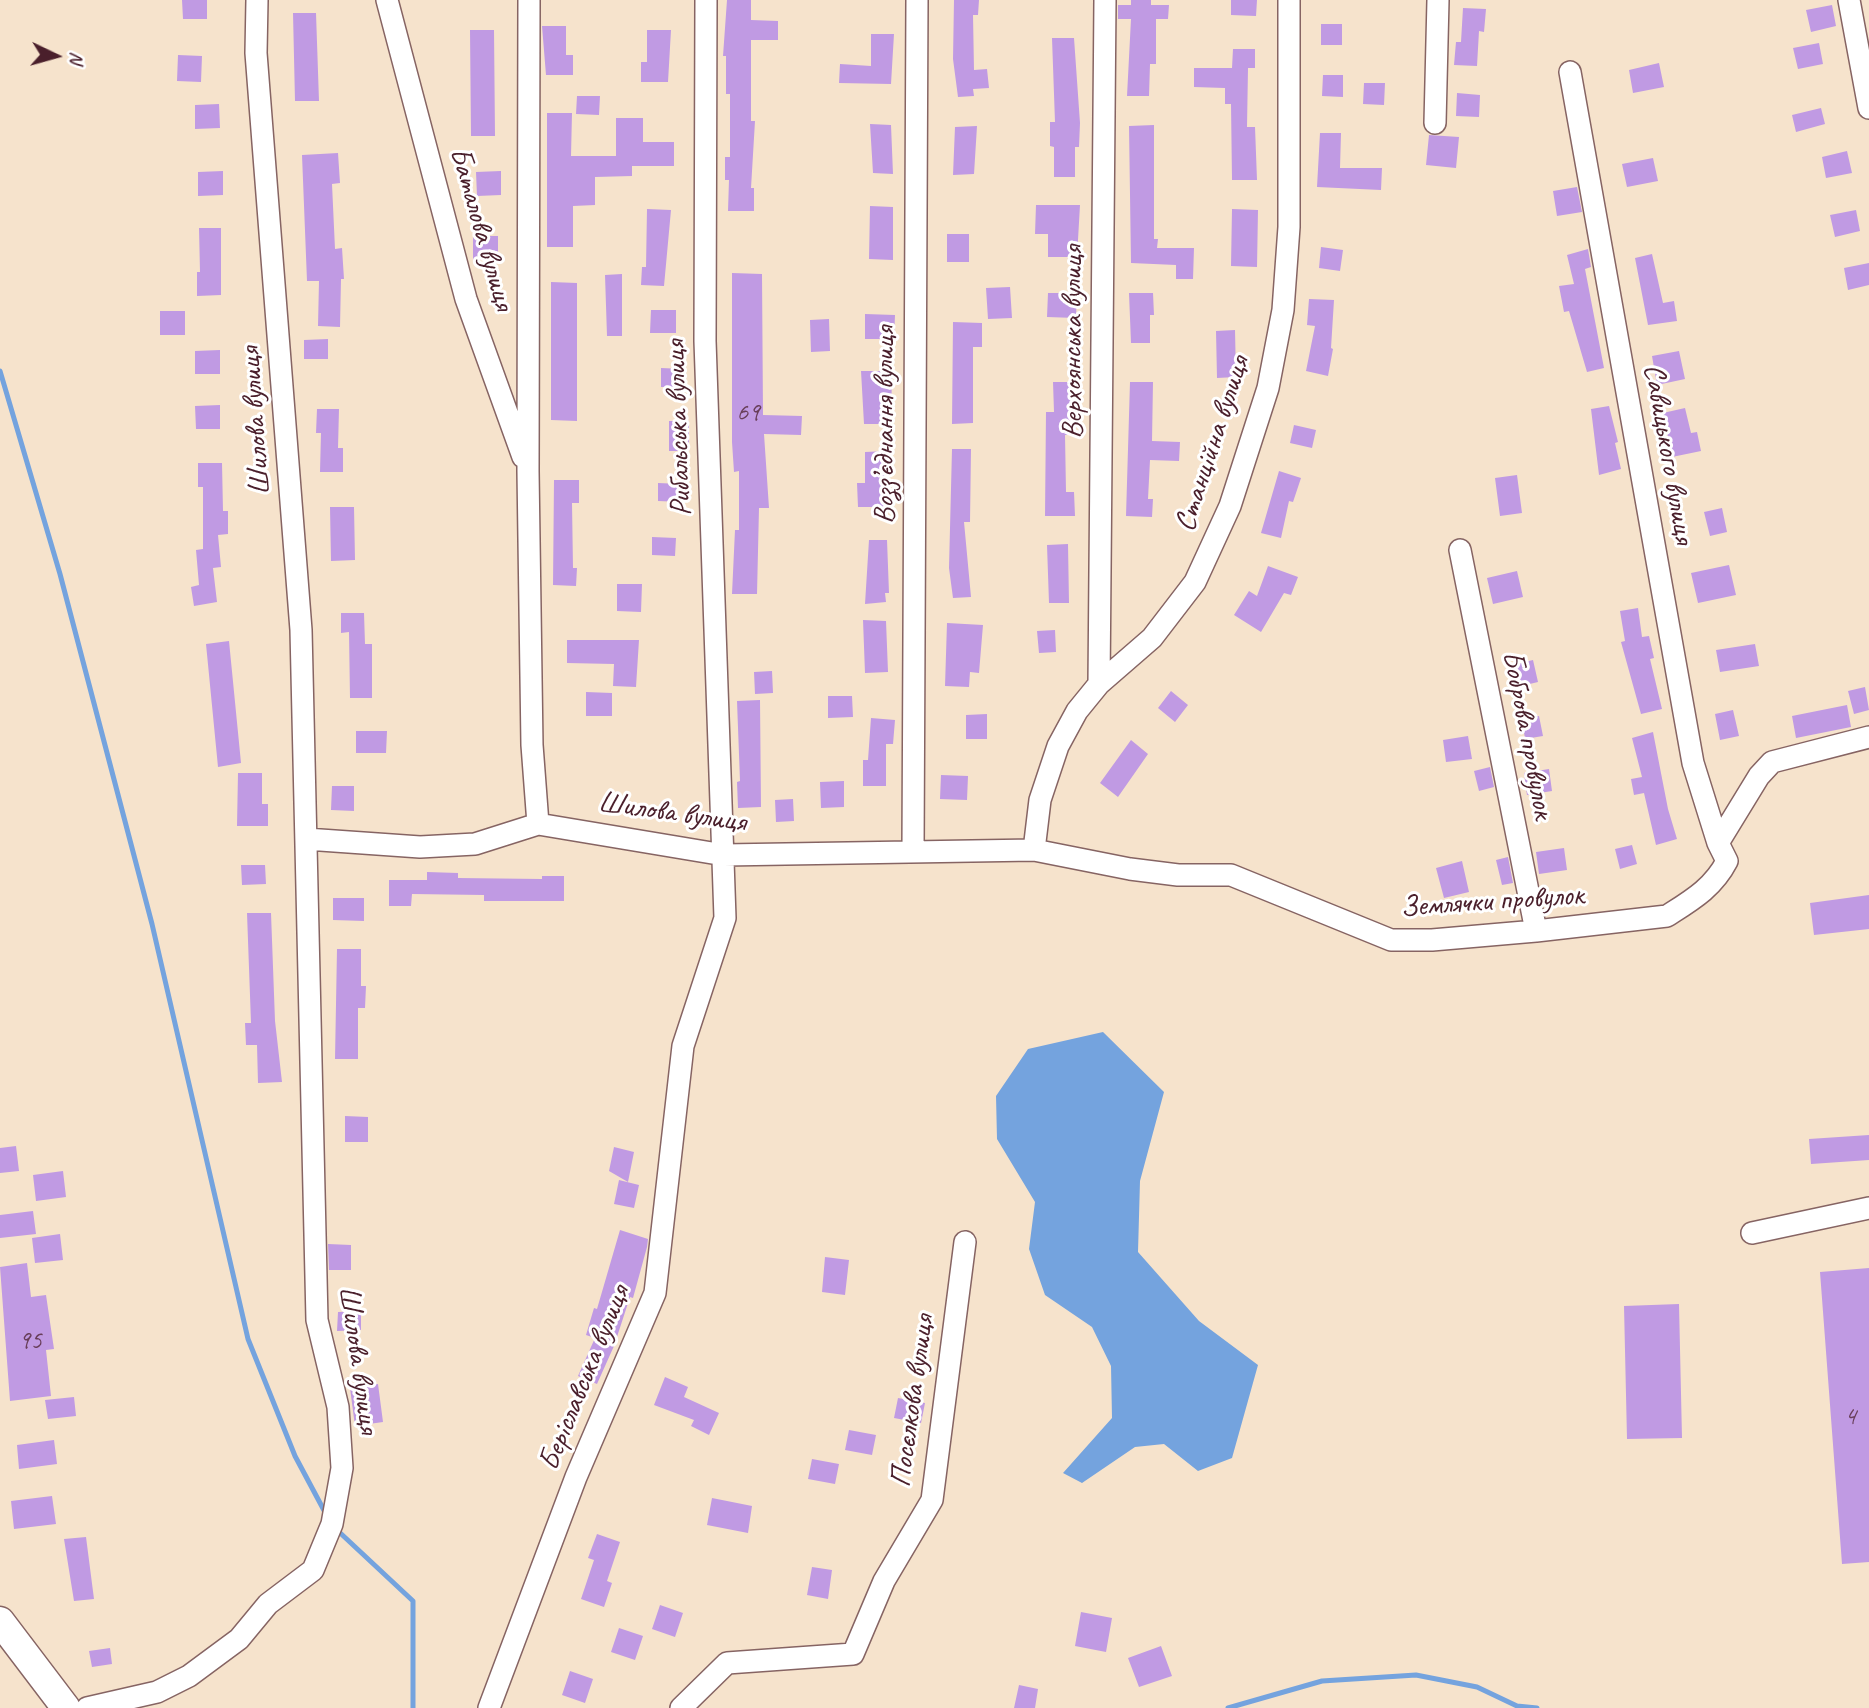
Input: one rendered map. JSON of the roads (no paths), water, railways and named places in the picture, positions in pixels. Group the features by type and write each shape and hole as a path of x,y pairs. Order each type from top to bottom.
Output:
{"street":[{"name":"Шилова вулиця","path":"86,1708 156,1692 214,1660 239,1639 268,1604 313,1570 332,1524 342,1468 338,1407 317,1320 301,630 257,53 257,0"},
{"name":"Баталова вулиця","path":"387,0 467,299 528,471"},
{"name":"Баталова вулиця","path":"529,0 528,471 532,745 538,824"},
{"name":"Рибальська вулиця","path":"706,0 705,341 724,855"},
{"name":"Возз’єднання вулиця","path":"913,850 916,0"},
{"name":"Верхоянська вулиця","path":"1099,684 1105,0"},
{"name":"Станційна вулиця","path":"1034,850 1040,800 1058,746 1077,712 1099,684 1152,638 1195,582 1230,506 1268,388 1283,310 1289,227 1289,0"},
{"path":"1435,123 1438,0"},
{"path":"1849,0 1869,108"},
{"name":"Савицького вулиця","path":"1570,72 1693,763 1718,843"},
{"name":"Боброва провулок","path":"1460,550 1536,932"},
{"path":"1718,843 1759,776 1772,762 1869,737"},
{"name":"Шилова вулиця","path":"306,838 420,848 475,844 538,824 724,855 1034,850"},
{"name":"Землячки провулок","path":"1034,850 1130,869 1178,874 1231,875 1391,940 1432,940 1536,932 1667,916 1700,896 1718,878 1727,861 1718,843"},
{"name":"Беріславська вулиця","path":"489,1708 576,1477 655,1293 683,1046 725,918 724,855"},
{"path":"1752,1233 1869,1208"},
{"name":"Посєлкова вулиця","path":"681,1708 727,1662 853,1654 884,1581 932,1500 965,1242"},
{"path":"0,1621 66,1708"}],"water":[{"path":"1103,1032 1164,1092 1140,1181 1138,1252 1199,1321 1258,1365 1232,1458 1198,1471 1164,1444 1135,1447 1082,1483 1063,1473 1112,1418 1111,1366 1092,1327 1045,1295 1029,1249 1035,1202 997,1139 996,1096 1028,1049"}],"waterway":[{"path":"0,371 60,574 152,924 248,1339 295,1456 327,1516"},
{"path":"337,1530 413,1601 413,1708"},
{"path":"1228,1708 1322,1681 1416,1675 1477,1687 1517,1706 1537,1708"}]}
